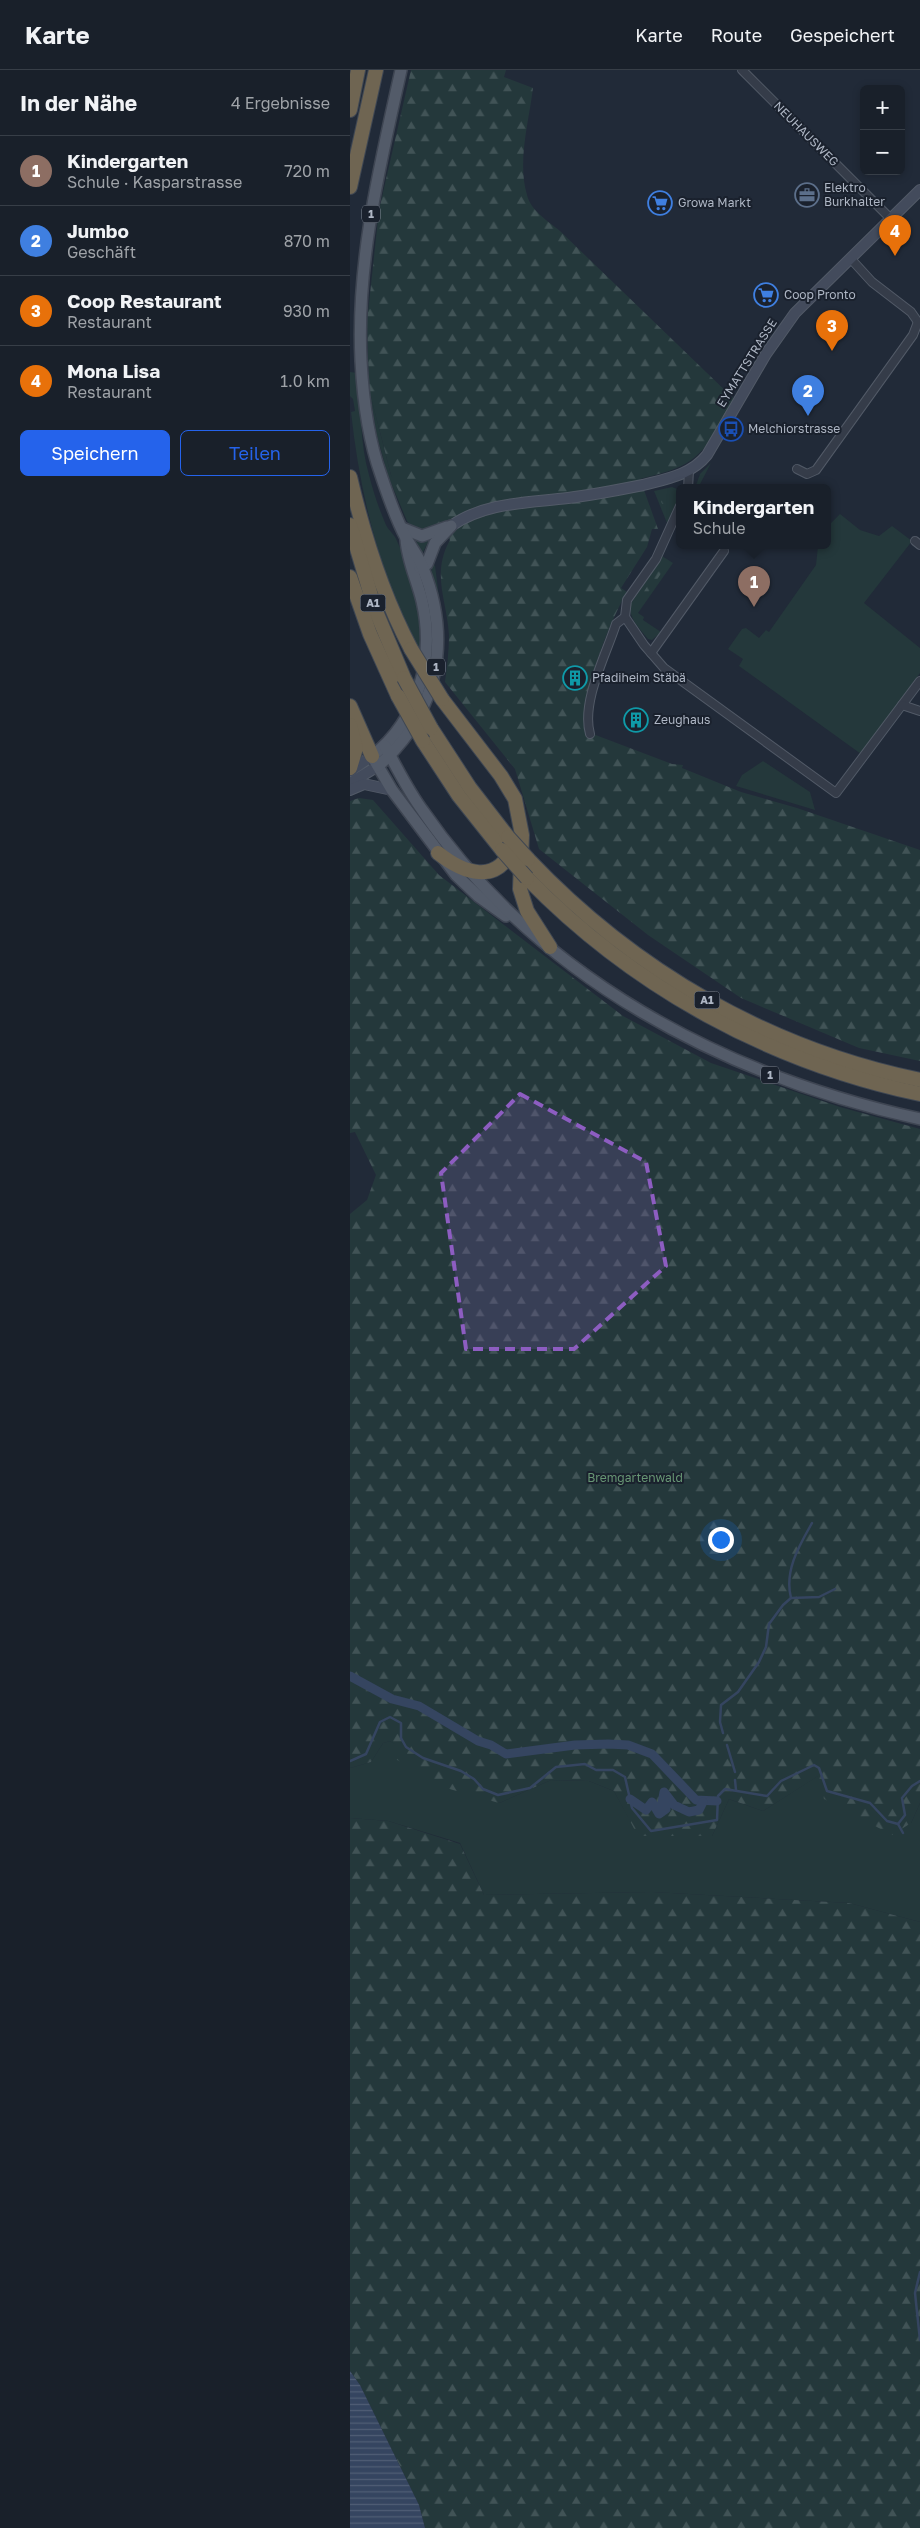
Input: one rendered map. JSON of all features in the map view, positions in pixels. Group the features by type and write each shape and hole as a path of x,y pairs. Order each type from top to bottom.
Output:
{"highway":[{"path":"350,83 356,70"},
{"path":"350,110 356,70"},
{"path":"350,187 376,70"},
{"path":"350,477 373,561 389,604 411,648 442,699 506,782 518,811 522,835 520,889 527,910 550,947"},
{"name":"A1","path":"350,525 375,609 404,678 431,728 470,788 508,837 569,900 610,935 665,975 703,998 763,1029 804,1046 860,1065 920,1080"},
{"name":"A1","path":"350,577 370,634 398,696 423,741 458,796 527,878 572,921 620,960 657,986 709,1017 756,1041 819,1066 863,1080 920,1094"},
{"path":"350,706 375,761"},
{"path":"350,724 356,748 350,769"},
{"path":"438,853 455,866 473,872 494,869 509,856 514,846 518,811"}],"main road":[{"name":"1","path":"401,70 370,222 362,283 360,337 362,383 370,440 380,474 406,539 407,552 418,569 426,620 426,660 421,682 405,720 387,751 375,761 392,790 438,853 466,886 630,1006 711,1050 816,1091 920,1119"},
{"path":"402,528 422,536 451,526"},
{"path":"418,569 427,564 435,543 451,526"},
{"name":"1","path":"387,751 423,812 473,872 529,931"}],"street":[{"name":"NEUHAUSWEG","path":"742,70 891,219"},
{"name":"EYMATTSTRASSE","path":"451,526 466,516 490,508 602,493 656,482 689,471 707,455 784,327 809,298 852,260 920,190"},
{"path":"797,469 807,474 816,470 914,336 919,322 911,312 872,282 852,260"},
{"path":"688,484 689,471"},
{"path":"676,515 656,559 627,600 625,617 651,653 674,675 836,793 920,681"},
{"path":"651,653 724,552"},
{"path":"590,734 587,718 590,698 616,624 625,617"},
{"path":"902,705 920,711"},
{"path":"350,769 375,761"},
{"path":"350,783 375,761"},
{"path":"350,790 364,784 392,790"}],"highlighted area":[{"path":"520,1094 646,1162 666,1266 574,1349 466,1349 441,1173"}],"green space":[{"path":"411,70 506,70 504,77 533,88 523,155 524,182 532,206 735,400 713,437 699,454 676,468 640,479 658,529 652,529 647,547 621,588 627,592 612,621 597,660 584,717 585,731 672,764 683,765 682,768 741,792 797,808 920,850 920,1061 859,1048 741,998 648,935 539,849 515,769 445,682 449,635 441,576 444,552 450,540 442,524 429,528 414,522 391,475 369,389 367,322 379,210"},
{"path":"350,372 357,373 364,451 372,487 383,519 396,539 413,582 419,611 421,655 394,597 374,537 355,443 351,412 355,411 353,399 350,396"},
{"path":"369,389 391,475 429,528 427,532 414,529 407,521 388,476 377,436"},
{"path":"711,463 700,484 696,484 700,474"},
{"path":"672,487 676,488 676,503 667,523 654,491"},
{"path":"666,497 672,500 673,507 668,513 665,512 661,501"},
{"path":"840,514 860,530 879,536 892,526 912,541 864,603 920,648 920,673 861,754 739,666 743,659 728,649 742,629 746,628 759,638 766,630 769,632 816,565 818,549 831,549 831,523"},
{"path":"429,540 422,554 416,541"},
{"path":"662,556 673,563 638,613 644,617 643,620 661,632 652,640 648,639 636,624 631,615 630,605"},
{"path":"666,562 666,566 636,611 639,618 634,616 633,609 662,563"},
{"path":"435,565 444,639 438,686 431,575 432,567"},
{"path":"763,761 810,792 815,810 736,786 742,775"},
{"name":"Bremgartenwald","path":"359,798 373,800 439,875 623,1016 711,1063 840,1107 920,1129 920,1803 911,1823 892,1835 824,1799 818,1776 763,1811 729,1799 712,1836 638,1836 614,1791 589,1781 551,1780 499,1803 439,1786 394,1758 396,1745 390,1741 383,1743 371,1762 350,1768 350,1214 367,1200 376,1175 355,1132 350,1133 350,801"},
{"path":"390,1741 499,1803 551,1780 589,1781 614,1791 639,1836 712,1836 729,1799 763,1811 819,1775 911,1823 920,1803 920,1922 849,1903 652,1892 484,1895 460,1843 388,1821 350,1818 350,1768 371,1762 383,1743"},
{"path":"350,1818 388,1821 460,1844 484,1895 652,1892 849,1903 920,1922 920,2528 425,2528 419,2505 360,2385 350,2371"}],"water":[{"path":"350,2371 360,2385 419,2505 425,2528 350,2528"}],"waterway":[{"path":"791,1598 789,1588 791,1568 812,1523"},
{"path":"723,1733 720,1722 721,1705 738,1692 759,1662 766,1647 769,1624 783,1605 791,1598 819,1597 835,1589"},
{"path":"350,1676 392,1699 419,1706 478,1741 491,1745 506,1754 575,1745 628,1745 652,1754 696,1800 717,1801"},
{"path":"350,1761 366,1754 380,1722 390,1717 401,1723 401,1738 406,1747 423,1758 461,1771 474,1779 483,1789 498,1795 530,1788 556,1767 585,1764 596,1770 613,1770 625,1777 632,1808 651,1831 717,1820 718,1796 725,1789 767,1796 781,1781 814,1765 819,1768 827,1791 870,1803 887,1821 898,1824 905,1815 902,1798 912,1786 920,1781"},
{"path":"727,1745 735,1772"},
{"path":"735,1780 736,1790"},
{"path":"630,1799 646,1810 652,1802 659,1814 666,1809 662,1803 664,1792 674,1805 689,1812 699,1810 703,1802"},
{"path":"898,1824 903,1833"},
{"path":"920,2272 915,2293 920,2340"}],"place":[{"name":"Elektro Burkhalter","path":"807,195"},
{"name":"Growa Markt","path":"660,203"},
{"name":"Mona Lisa","path":"895,256"},
{"name":"Coop Pronto","path":"766,295"},
{"name":"Coop Restaurant","path":"832,351"},
{"name":"Jumbo","path":"808,416"},
{"name":"Melchiorstrasse","path":"731,429"},
{"name":"Kindergarten","path":"754,607"},
{"name":"Pfadiheim Stäbä","path":"575,678"},
{"name":"Zeughaus","path":"636,720"}]}
